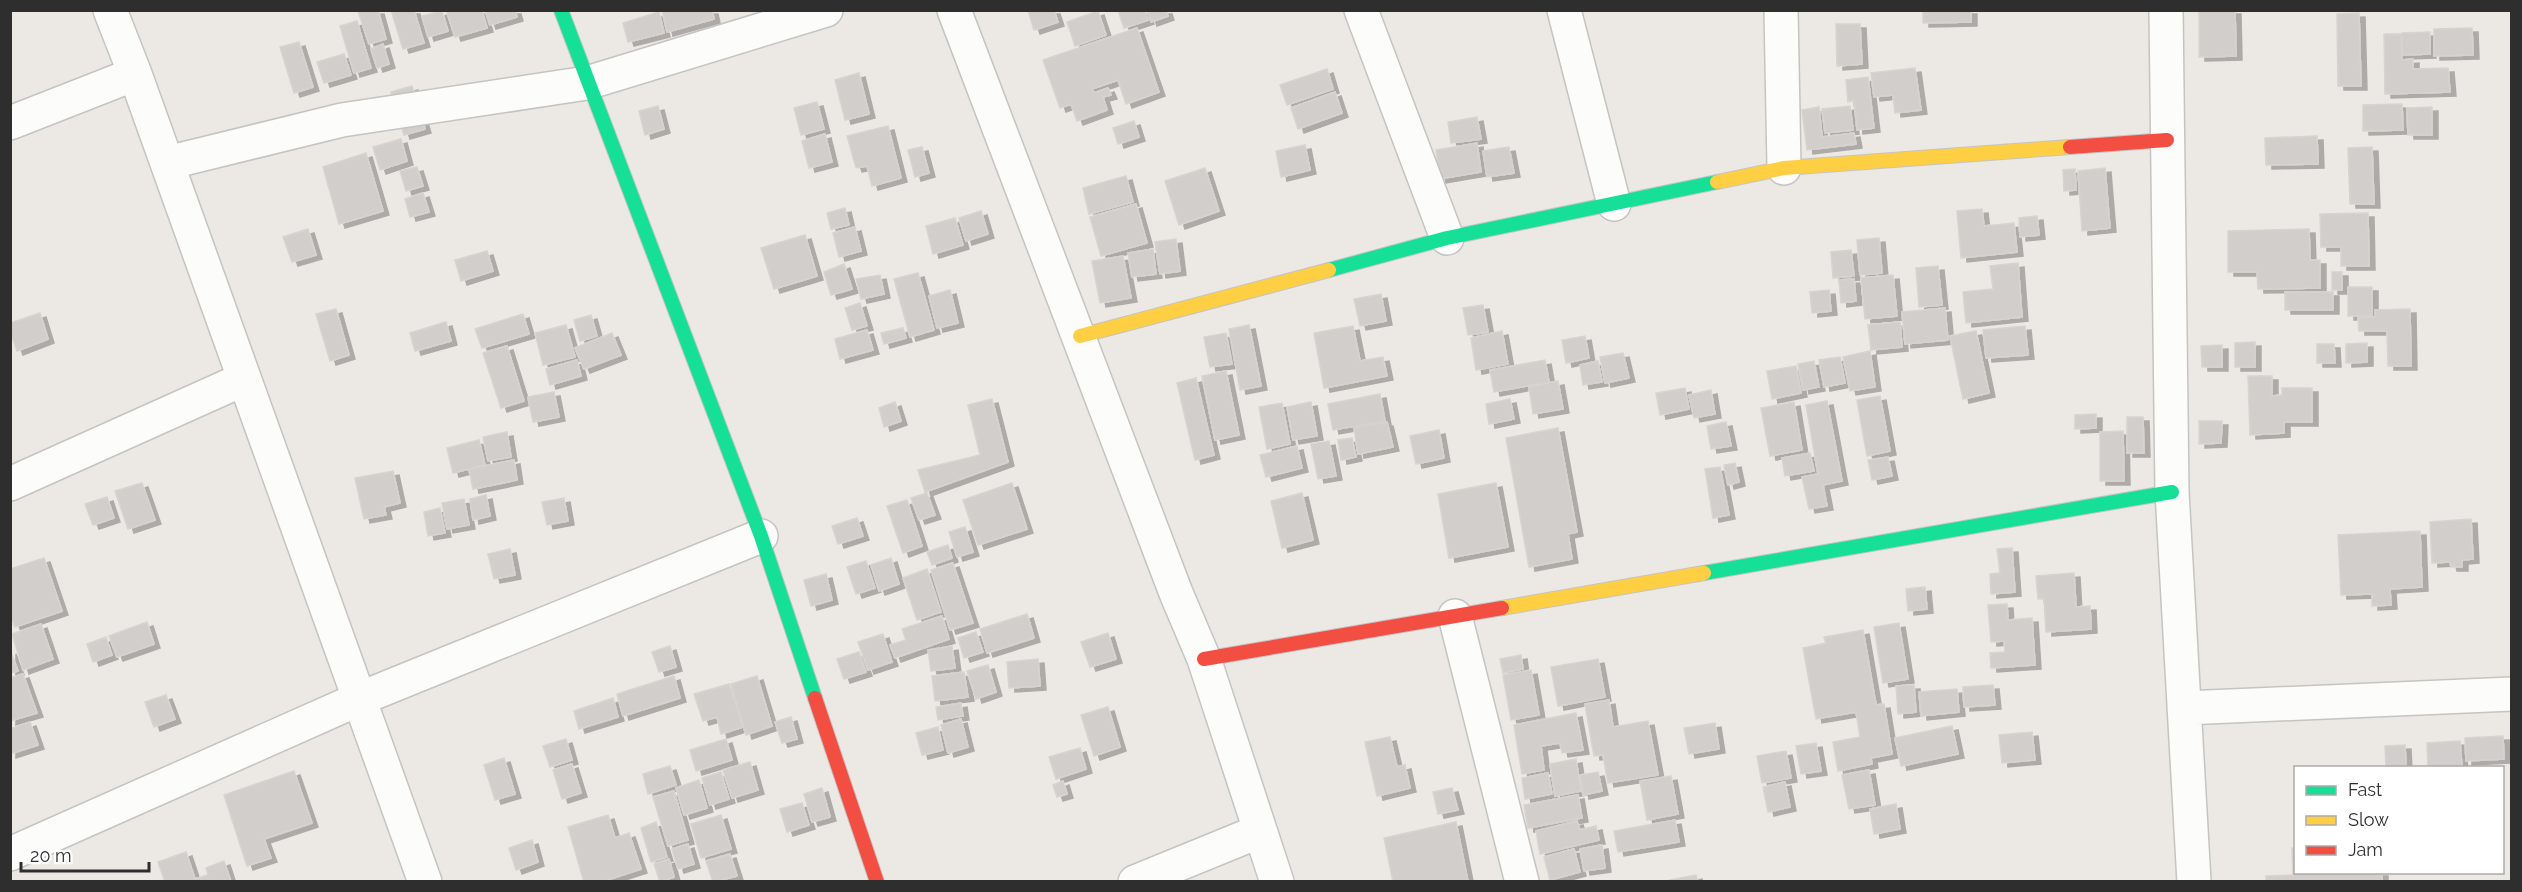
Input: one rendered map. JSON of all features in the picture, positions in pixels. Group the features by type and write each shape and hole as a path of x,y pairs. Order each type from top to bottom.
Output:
{"street":[{"path":"110,10 425,882"},
{"path":"561,10 761,536 877,882"},
{"path":"167,163 342,120 587,83 826,10"},
{"path":"954,10 1176,593 1204,659 1277,882"},
{"path":"1361,10 1447,238"},
{"path":"1564,10 1614,204"},
{"path":"1781,10 1784,168"},
{"path":"2166,10 2172,492 2194,882"},
{"path":"10,123 135,74"},
{"path":"1080,336 1447,238 1784,168 2167,140"},
{"path":"10,484 244,379"},
{"path":"1204,659 2172,492"},
{"path":"10,854 359,699 761,536"},
{"path":"1455,616 1522,882"},
{"path":"2184,708 2511,694"},
{"path":"1135,882 1260,831"}],"building":[{"path":"378,10 386,39 369,44 358,11"},
{"path":"391,10 414,10 424,43 403,49"},
{"path":"446,10 482,10 487,28 455,37"},
{"path":"485,10 515,10 517,17 490,25"},
{"path":"662,10 712,10 714,19 667,32"},
{"path":"1028,10 1054,10 1058,22 1034,30"},
{"path":"1118,10 1144,10 1148,20 1124,28"},
{"path":"1147,10 1166,10 1168,16 1151,22"},
{"path":"1923,10 1971,10 1971,22 1923,23"},
{"path":"2199,10 2235,10 2236,56 2199,57"},
{"path":"442,11 448,31 428,37 422,16"},
{"path":"1098,11 1106,35 1075,46 1067,22"},
{"path":"659,12 664,33 628,42 623,23"},
{"path":"2359,13 2361,86 2338,86 2337,14"},
{"path":"357,21 371,68 354,73 340,26"},
{"path":"1836,24 1860,24 1862,64 1837,66"},
{"path":"1137,28 1159,92 1126,104 1118,80 1092,89 1094,93 1108,88 1111,95 1103,97 1107,110 1077,121 1071,104 1060,108 1043,60"},
{"path":"2472,28 2473,55 2434,56 2434,29"},
{"path":"2430,32 2430,54 2402,55 2402,33"},
{"path":"2384,34 2401,34 2402,60 2413,59 2413,69 2448,68 2450,92 2385,94"},
{"path":"299,42 313,87 294,93 280,47"},
{"path":"383,44 389,64 377,68 371,49"},
{"path":"344,54 351,75 324,83 317,62"},
{"path":"1915,68 1921,110 1895,113 1893,95 1874,97 1871,73"},
{"path":"1327,69 1333,89 1287,105 1280,85"},
{"path":"859,73 869,114 845,120 835,80"},
{"path":"1868,77 1874,128 1857,130 1854,100 1848,102 1846,80"},
{"path":"412,86 425,129 404,135 391,92"},
{"path":"1335,92 1342,113 1298,129 1291,108"},
{"path":"817,102 824,129 801,135 794,108"},
{"path":"2402,104 2403,130 2363,131 2363,105"},
{"path":"658,106 664,129 645,135 639,111"},
{"path":"1850,106 1853,130 1825,133 1822,109"},
{"path":"1819,107 1822,137 1854,133 1856,144 1807,150 1802,110"},
{"path":"2432,107 2432,135 2408,135 2407,108"},
{"path":"1477,117 1481,139 1451,143 1448,122"},
{"path":"1134,121 1139,137 1118,144 1113,128"},
{"path":"888,126 901,178 872,186 867,166 856,168 847,136"},
{"path":"825,134 832,162 809,168 802,141"},
{"path":"2317,136 2318,164 2266,165 2265,138"},
{"path":"401,139 407,161 380,170 373,147"},
{"path":"1477,143 1481,172 1440,179 1436,150"},
{"path":"1305,145 1310,170 1281,177 1276,151"},
{"path":"922,147 929,173 915,177 908,150"},
{"path":"1509,147 1514,173 1487,177 1483,151"},
{"path":"2372,147 2374,204 2350,204 2348,148"},
{"path":"366,153 383,211 339,224 323,167"},
{"path":"417,167 423,186 406,191 400,171"},
{"path":"1205,168 1219,211 1179,225 1165,181"},
{"path":"2105,168 2110,228 2082,231 2078,171"},
{"path":"2075,169 2076,190 2064,191 2063,170"},
{"path":"1126,176 1133,202 1089,214 1083,188"},
{"path":"423,193 429,212 410,217 405,199"},
{"path":"1136,204 1147,243 1101,256 1090,217"},
{"path":"845,208 849,225 831,229 827,213"},
{"path":"1982,209 1984,226 2014,223 2017,252 1961,258 1957,211"},
{"path":"981,211 988,234 966,241 959,218"},
{"path":"2368,213 2369,266 2341,266 2341,247 2321,247 2320,214"},
{"path":"2037,216 2039,235 2020,237 2019,218"},
{"path":"955,218 963,245 933,254 926,226"},
{"path":"855,227 861,251 839,257 833,233"},
{"path":"308,229 316,255 292,262 283,237"},
{"path":"2309,229 2310,260 2320,260 2320,288 2258,289 2257,272 2228,272 2228,231"},
{"path":"805,235 817,276 774,289 761,248"},
{"path":"1879,238 1882,273 1860,275 1857,240"},
{"path":"1176,239 1180,271 1160,274 1155,242"},
{"path":"1153,249 1156,274 1132,277 1128,253"},
{"path":"1851,250 1854,276 1833,278 1831,252"},
{"path":"487,251 493,271 461,281 455,260"},
{"path":"1123,256 1131,298 1100,303 1092,261"},
{"path":"2018,263 2022,317 1966,323 1963,292 1993,289 1990,266"},
{"path":"844,264 852,289 831,295 824,272"},
{"path":"1938,266 1942,305 1919,307 1916,268"},
{"path":"2332,272 2342,272 2342,290 2332,290"},
{"path":"918,273 934,330 910,337 894,279"},
{"path":"880,275 884,294 861,299 856,279"},
{"path":"1893,275 1897,316 1865,319 1861,278"},
{"path":"1854,279 1856,301 1841,303 1839,280"},
{"path":"2348,287 2372,287 2372,316 2348,316"},
{"path":"950,290 958,323 937,328 929,296"},
{"path":"1829,290 1831,311 1812,313 1810,292"},
{"path":"2285,292 2333,292 2333,310 2285,310"},
{"path":"1381,294 1386,321 1360,326 1354,299"},
{"path":"860,303 867,326 852,330 845,308"},
{"path":"1483,305 1488,332 1468,335 1463,308"},
{"path":"1945,308 1948,340 1905,344 1902,312"},
{"path":"336,309 349,355 330,361 316,314"},
{"path":"2410,309 2411,366 2388,366 2387,331 2359,331 2358,318 2375,317 2375,310"},
{"path":"40,313 48,339 17,351 10,331 10,323"},
{"path":"523,314 529,334 482,348 475,329"},
{"path":"591,315 597,336 580,341 574,320"},
{"path":"446,322 451,341 415,351 410,333"},
{"path":"1900,322 1902,347 1871,350 1868,325"},
{"path":"566,325 575,357 543,365 535,333"},
{"path":"1249,325 1261,386 1240,390 1229,329"},
{"path":"1353,326 1360,361 1383,357 1387,376 1324,388 1314,333"},
{"path":"2025,326 2028,355 1986,358 1983,330"},
{"path":"903,328 906,338 884,344 881,333"},
{"path":"867,330 873,350 840,359 835,339"},
{"path":"1502,331 1508,364 1476,370 1471,338"},
{"path":"1976,331 1989,393 1963,399 1950,336"},
{"path":"612,333 621,355 584,369 575,348"},
{"path":"1226,333 1232,364 1210,367 1204,337"},
{"path":"1585,336 1589,358 1566,363 1562,340"},
{"path":"2255,342 2255,367 2235,367 2235,343"},
{"path":"2367,343 2367,362 2346,363 2346,344"},
{"path":"2317,344 2334,344 2335,363 2317,363"},
{"path":"2222,345 2222,367 2202,367 2201,346"},
{"path":"507,346 524,401 501,408 483,353"},
{"path":"1870,351 1875,387 1850,391 1843,357"},
{"path":"1623,353 1629,378 1605,383 1600,357"},
{"path":"1840,357 1845,383 1824,387 1819,360"},
{"path":"577,360 581,376 550,385 546,369"},
{"path":"1545,360 1549,382 1494,392 1490,370"},
{"path":"1598,361 1602,382 1583,385 1580,365"},
{"path":"1814,361 1819,387 1803,390 1798,364"},
{"path":"1796,366 1801,393 1772,399 1767,371"},
{"path":"1226,371 1239,435 1215,440 1202,376"},
{"path":"2248,376 2272,376 2272,396 2282,395 2282,388 2312,388 2312,422 2284,422 2284,433 2250,435"},
{"path":"1196,378 1214,455 1195,460 1177,383"},
{"path":"1558,381 1563,409 1533,414 1529,387"},
{"path":"1685,388 1689,409 1660,415 1656,393"},
{"path":"1711,390 1715,414 1694,418 1689,395"},
{"path":"554,392 559,417 533,422 528,397"},
{"path":"1380,394 1385,421 1333,430 1328,404"},
{"path":"1880,396 1890,451 1867,456 1857,400"},
{"path":"992,399 1008,462 925,492 918,470 980,455 968,405"},
{"path":"1510,399 1514,419 1489,424 1486,404"},
{"path":"1827,401 1842,481 1823,485 1827,506 1809,509 1802,477 1818,474 1806,405"},
{"path":"895,402 901,421 884,427 879,408"},
{"path":"1311,402 1317,436 1293,440 1287,407"},
{"path":"1794,402 1802,450 1770,456 1761,408"},
{"path":"1282,403 1290,444 1267,449 1259,407"},
{"path":"2096,414 2096,428 2075,429 2075,415"},
{"path":"2127,417 2143,417 2144,453 2127,453"},
{"path":"2199,421 2222,421 2221,443 2199,444"},
{"path":"1387,422 1393,447 1358,454 1354,428"},
{"path":"1726,422 1731,446 1711,449 1707,426"},
{"path":"1558,428 1577,532 1568,534 1572,559 1529,567 1506,438"},
{"path":"1439,430 1444,458 1416,464 1410,436"},
{"path":"2123,431 2124,481 2100,481 2100,432"},
{"path":"507,432 511,457 488,461 483,437"},
{"path":"1352,438 1356,457 1341,460 1338,440"},
{"path":"479,440 485,465 453,473 447,448"},
{"path":"1329,441 1336,476 1318,479 1311,444"},
{"path":"1297,446 1302,468 1266,477 1260,455"},
{"path":"1810,453 1814,471 1785,476 1782,458"},
{"path":"1888,457 1892,476 1872,480 1868,460"},
{"path":"514,460 517,480 473,489 469,469"},
{"path":"1735,463 1739,482 1728,485 1724,465"},
{"path":"1720,467 1729,515 1713,518 1705,469"},
{"path":"393,471 400,503 384,507 386,515 364,519 355,478"},
{"path":"142,483 155,520 128,529 115,491"},
{"path":"1012,483 1027,529 978,545 963,500"},
{"path":"1496,483 1508,547 1449,558 1438,494"},
{"path":"927,493 935,515 919,520 911,498"},
{"path":"1302,493 1313,540 1282,548 1271,501"},
{"path":"486,495 490,516 473,520 470,499"},
{"path":"107,497 114,518 93,525 85,504"},
{"path":"564,498 568,521 547,525 542,502"},
{"path":"464,499 469,525 447,529 442,503"},
{"path":"907,500 922,546 903,553 887,506"},
{"path":"440,508 445,533 428,536 424,512"},
{"path":"857,518 863,536 838,544 832,526"},
{"path":"2471,519 2473,559 2462,560 2462,567 2451,567 2450,562 2432,563 2430,522"},
{"path":"965,527 973,552 957,557 949,532"},
{"path":"2420,531 2422,587 2390,589 2391,605 2372,606 2372,594 2341,595 2338,535"},
{"path":"948,545 952,558 932,565 927,552"},
{"path":"2012,548 2015,592 1991,594 1990,574 2000,573 1997,549"},
{"path":"510,549 515,575 494,579 488,554"},
{"path":"44,558 62,611 15,627 10,615 10,569"},
{"path":"891,558 899,584 879,591 871,565"},
{"path":"866,561 875,588 856,594 847,567"},
{"path":"953,563 973,623 950,630 931,570"},
{"path":"927,569 941,612 917,620 903,578"},
{"path":"2074,573 2076,607 2090,606 2091,629 2046,632 2044,599 2038,599 2036,576"},
{"path":"826,574 832,600 811,606 804,580"},
{"path":"1925,587 1927,609 1908,611 1906,589"},
{"path":"2007,604 2008,620 2032,618 2035,665 1991,668 1990,653 2005,652 2004,641 1991,642 1988,605"},
{"path":"1027,614 1034,638 987,653 980,629"},
{"path":"942,616 949,639 895,658 890,645 906,640 902,629"},
{"path":"147,622 154,644 117,657 109,636"},
{"path":"1899,623 1908,679 1883,683 1874,627"},
{"path":"41,624 53,659 23,670 12,634"},
{"path":"1863,630 1876,705 1884,704 1892,754 1871,758 1872,764 1838,771 1833,742 1860,737 1856,712 1816,719 1803,648 1826,643 1824,637"},
{"path":"976,632 983,652 964,658 958,638"},
{"path":"1108,633 1116,659 1090,667 1081,642"},
{"path":"883,634 892,662 868,670 858,642"},
{"path":"106,637 112,655 93,662 87,644"},
{"path":"670,646 676,667 659,672 652,652"},
{"path":"952,646 955,668 931,671 928,650"},
{"path":"10,650 18,671 10,673"},
{"path":"859,652 866,672 844,679 837,659"},
{"path":"1521,655 1523,669 1503,673 1500,659"},
{"path":"1038,659 1040,686 1009,688 1007,662"},
{"path":"1598,659 1605,697 1558,706 1551,667"},
{"path":"988,665 996,692 976,699 967,671"},
{"path":"1531,670 1539,715 1511,720 1503,675"},
{"path":"964,672 968,697 935,701 932,676"},
{"path":"23,674 37,713 10,721 10,678"},
{"path":"674,676 680,698 623,716 617,694"},
{"path":"757,676 772,726 746,735 731,684"},
{"path":"729,684 743,727 721,734 717,717 703,721 694,694"},
{"path":"1914,685 1916,712 1898,714 1896,686"},
{"path":"1993,685 1995,705 1964,707 1963,687"},
{"path":"1957,689 1959,712 1921,716 1919,692"},
{"path":"166,695 175,719 154,727 145,702"},
{"path":"613,698 618,717 579,729 574,711"},
{"path":"1609,700 1613,727 1648,721 1658,775 1608,783 1603,755 1594,756 1585,704"},
{"path":"961,703 963,716 938,720 936,707"},
{"path":"1108,707 1120,747 1094,756 1081,715"},
{"path":"1576,713 1583,750 1562,753 1560,743 1541,746 1544,770 1522,774 1514,725"},
{"path":"791,717 797,739 782,743 775,722"},
{"path":"961,719 968,747 948,753 941,725"},
{"path":"30,722 38,745 10,754 10,729"},
{"path":"1715,723 1719,749 1689,754 1684,728"},
{"path":"1952,726 1958,754 1901,766 1895,738"},
{"path":"938,727 943,750 922,755 916,733"},
{"path":"2032,732 2035,760 2002,763 1999,735"},
{"path":"2503,736 2504,759 2466,761 2465,738"},
{"path":"1390,737 1397,767 1405,765 1410,788 1377,796 1365,742"},
{"path":"566,739 572,760 550,767 543,746"},
{"path":"726,739 732,760 696,771 690,750"},
{"path":"2460,741 2462,766 2428,766 2427,743"},
{"path":"1816,743 1821,771 1801,774 1796,746"},
{"path":"2405,745 2406,766 2386,766 2385,746"},
{"path":"1080,748 1086,769 1056,779 1049,757"},
{"path":"1786,751 1791,778 1762,783 1757,756"},
{"path":"504,758 515,794 495,800 484,765"},
{"path":"1576,759 1581,791 1555,796 1550,764"},
{"path":"750,762 758,790 732,798 723,770"},
{"path":"572,764 581,793 562,799 553,770"},
{"path":"670,766 676,785 648,794 643,774"},
{"path":"1869,770 1875,805 1849,809 1842,775"},
{"path":"294,771 312,823 264,839 271,858 247,866 224,795"},
{"path":"721,772 729,799 710,805 702,778"},
{"path":"1598,772 1602,791 1583,795 1580,775"},
{"path":"1548,773 1552,794 1525,799 1522,778"},
{"path":"1671,776 1678,814 1647,820 1640,781"},
{"path":"699,780 707,808 684,815 676,788"},
{"path":"1063,781 1067,794 1057,797 1053,785"},
{"path":"1785,782 1790,807 1768,812 1763,787"},
{"path":"822,788 830,817 812,822 804,794"},
{"path":"1452,788 1458,810 1438,814 1433,792"},
{"path":"674,791 688,840 668,846 653,797"},
{"path":"1578,795 1582,818 1528,828 1524,805"},
{"path":"802,803 809,825 787,832 780,809"},
{"path":"1896,804 1900,829 1874,834 1870,809"},
{"path":"608,815 615,838 629,833 641,869 601,882 584,882 568,827"},
{"path":"721,815 731,849 701,858 691,824"},
{"path":"1675,820 1679,842 1618,852 1614,831"},
{"path":"1577,821 1580,830 1596,826 1599,840 1540,854 1536,831"},
{"path":"656,822 667,857 651,862 641,828"},
{"path":"1456,822 1468,882 1393,882 1384,838"},
{"path":"532,840 538,862 516,870 509,848"},
{"path":"688,844 694,864 678,869 672,849"},
{"path":"1602,845 1605,868 1584,871 1580,849"},
{"path":"2292,848 2294,848 2294,874 2382,874 2382,882 2266,882 2266,876 2293,875"},
{"path":"1574,849 1580,872 1550,880 1544,857"},
{"path":"186,852 195,879 208,875 206,868 224,861 231,882 165,882 158,862"},
{"path":"730,854 737,876 713,882 706,861"},
{"path":"669,859 674,877 660,882 654,864"},
{"path":"1696,875 1698,882 1669,882 1669,880"}],"traffic: fast":[{"path":"561,10 761,536 815,698"},
{"path":"1329,270 1447,238 1717,182"},
{"path":"1704,573 2172,492"}],"traffic: slow":[{"path":"1717,182 1784,168 2070,147"},
{"path":"1080,336 1329,270"},
{"path":"1502,608 1704,573"}],"traffic: jam":[{"path":"2070,147 2167,140"},
{"path":"1204,659 1502,608"},
{"path":"815,698 877,882"}]}
